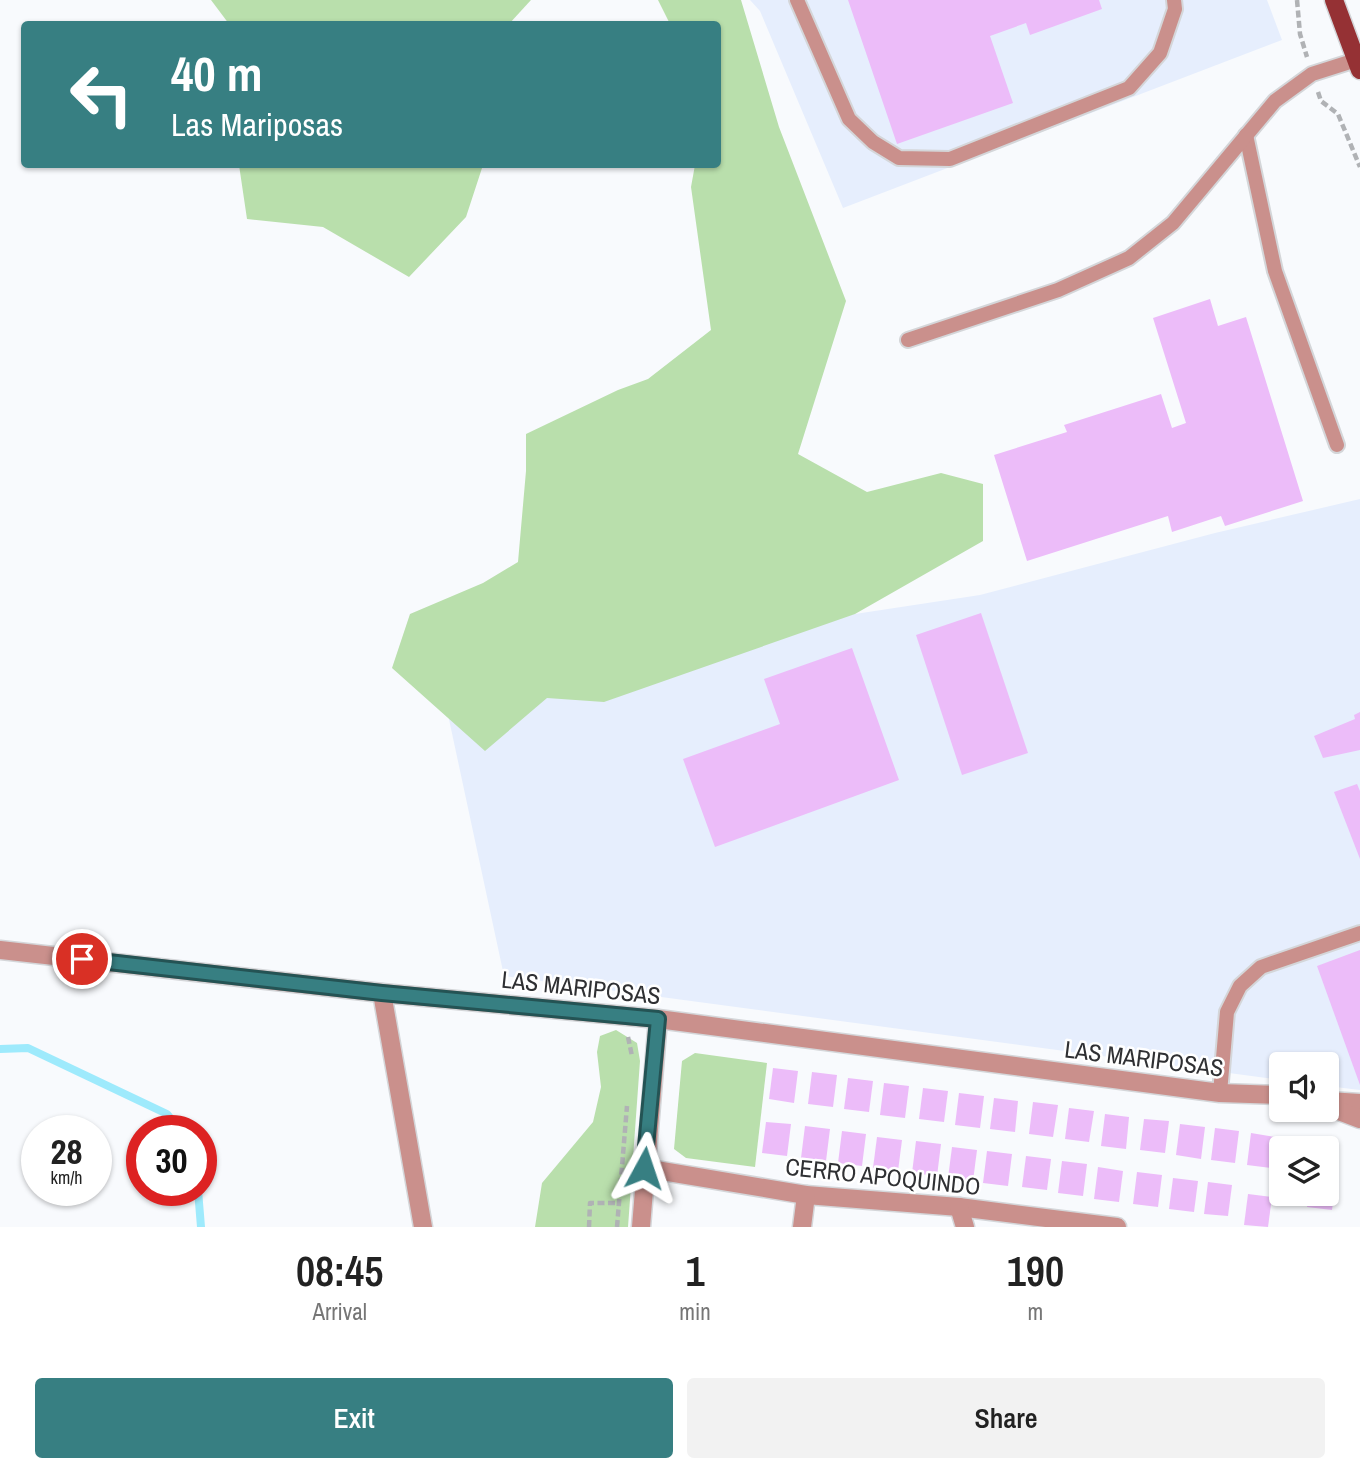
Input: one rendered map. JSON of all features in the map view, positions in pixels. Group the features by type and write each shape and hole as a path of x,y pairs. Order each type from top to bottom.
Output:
{"main road":[{"path":"1334,0 1358,65"}],"street":[{"name":"LAS MARIPOSAS","path":"0,950 382,993 658,1019 1220,1093 1269,1095"},
{"path":"382,993 423,1227"},
{"path":"641,1227 658,1019"},
{"path":"1339,1107 1357,1115"},
{"path":"1339,1110 1357,1115"},
{"name":"CERRO APOQUINDO","path":"644,1168 806,1195 959,1207 1117,1227"},
{"path":"803,1227 806,1195"},
{"path":"959,1207 965,1227"}],"lane":[{"path":"797,0 849,119 873,142 899,158 950,159 1129,88 1160,53 1175,9 1174,0"},
{"path":"908,340 1058,290 1129,258 1173,223 1275,101 1312,74 1358,65"},
{"path":"1246,135 1275,271 1338,445"},
{"path":"1220,1093 1227,1012 1240,986 1261,967 1360,933"}],"path":[{"path":"628,1036 632,1061"},
{"path":"617,1227 628,1100"},
{"path":"589,1227 590,1203 618,1203"}],"shaded area":[{"path":"750,0 1267,0 1282,40 843,208 760,11"},
{"path":"1360,499 1360,1090 1339,1087 1339,1052 1269,1052 1269,1078 504,976 435,654 855,614 980,595 1215,533"}],"green space":[{"path":"211,0 531,0 512,21 227,21"},
{"path":"658,0 741,0 779,127 846,301 798,454 867,492 941,473 983,484 983,541 855,614 604,702 547,698 485,751 392,668 410,614 483,583 518,562 526,471 526,434 618,390 648,379 711,330 691,187 694,168 721,168 721,21 668,21"},
{"path":"240,168 482,168 466,217 409,277 323,227 247,219"},
{"path":"616,1030 637,1043 640,1061 628,1227 535,1227 542,1183 593,1122 601,1087 597,1052 600,1036"},
{"path":"695,1053 767,1063 755,1167 686,1158 674,1149 682,1061"}],"building":[{"path":"848,0 1099,0 1102,9 1030,35 1026,23 990,36 1013,103 897,144"},
{"path":"1210,299 1218,326 1246,317 1303,501 1225,526 1221,516 1172,532 1168,516 1027,561 994,455 1067,432 1064,425 1161,394 1172,428 1186,423 1153,318"},
{"path":"981,613 1028,753 962,775 916,635"},
{"path":"852,648 899,780 715,847 683,759 780,724 764,679"},
{"path":"1360,712 1360,750 1323,758 1314,736 1355,719 1354,715"},
{"path":"1357,784 1360,791 1360,859 1334,792"},
{"path":"1360,950 1360,1085 1317,966"},
{"path":"773,1068 798,1071 794,1103 769,1099"},
{"path":"812,1072 837,1075 833,1107 808,1104"},
{"path":"848,1078 873,1081 869,1112 844,1109"},
{"path":"884,1083 909,1086 905,1118 880,1115"},
{"path":"923,1088 948,1091 944,1122 919,1119"},
{"path":"959,1093 984,1096 980,1128 955,1125"},
{"path":"994,1098 1018,1101 1015,1132 990,1129"},
{"path":"1033,1102 1058,1105 1053,1137 1029,1134"},
{"path":"1069,1108 1094,1111 1089,1142 1065,1139"},
{"path":"1105,1114 1129,1117 1126,1149 1101,1146"},
{"path":"1144,1119 1169,1121 1165,1153 1140,1150"},
{"path":"766,1122 791,1124 787,1156 762,1153"},
{"path":"1180,1124 1205,1127 1201,1159 1176,1155"},
{"path":"805,1126 830,1129 826,1161 801,1158"},
{"path":"1215,1128 1239,1131 1235,1163 1211,1160"},
{"path":"842,1131 866,1134 862,1166 838,1163"},
{"path":"1251,1133 1269,1136 1269,1168 1247,1165"},
{"path":"877,1137 902,1140 898,1171 873,1168"},
{"path":"916,1141 941,1144 937,1176 912,1173"},
{"path":"952,1147 977,1150 973,1181 948,1178"},
{"path":"987,1151 1012,1154 1008,1186 983,1183"},
{"path":"1026,1156 1051,1159 1047,1190 1022,1187"},
{"path":"1062,1161 1087,1164 1083,1196 1058,1193"},
{"path":"1098,1167 1123,1171 1119,1202 1094,1199"},
{"path":"1137,1172 1162,1175 1158,1207 1133,1204"},
{"path":"1173,1178 1198,1181 1194,1212 1169,1209"},
{"path":"1208,1182 1232,1185 1228,1216 1204,1214"},
{"path":"1248,1194 1269,1197 1271,1206 1268,1227 1244,1225"},
{"path":"1307,1206 1332,1206 1332,1210"}],"waterway":[{"path":"0,1049 28,1048 168,1115"},
{"path":"199,1206 201,1227"}],"route":[{"path":"82,959 382,993 658,1019 644,1168"}]}
